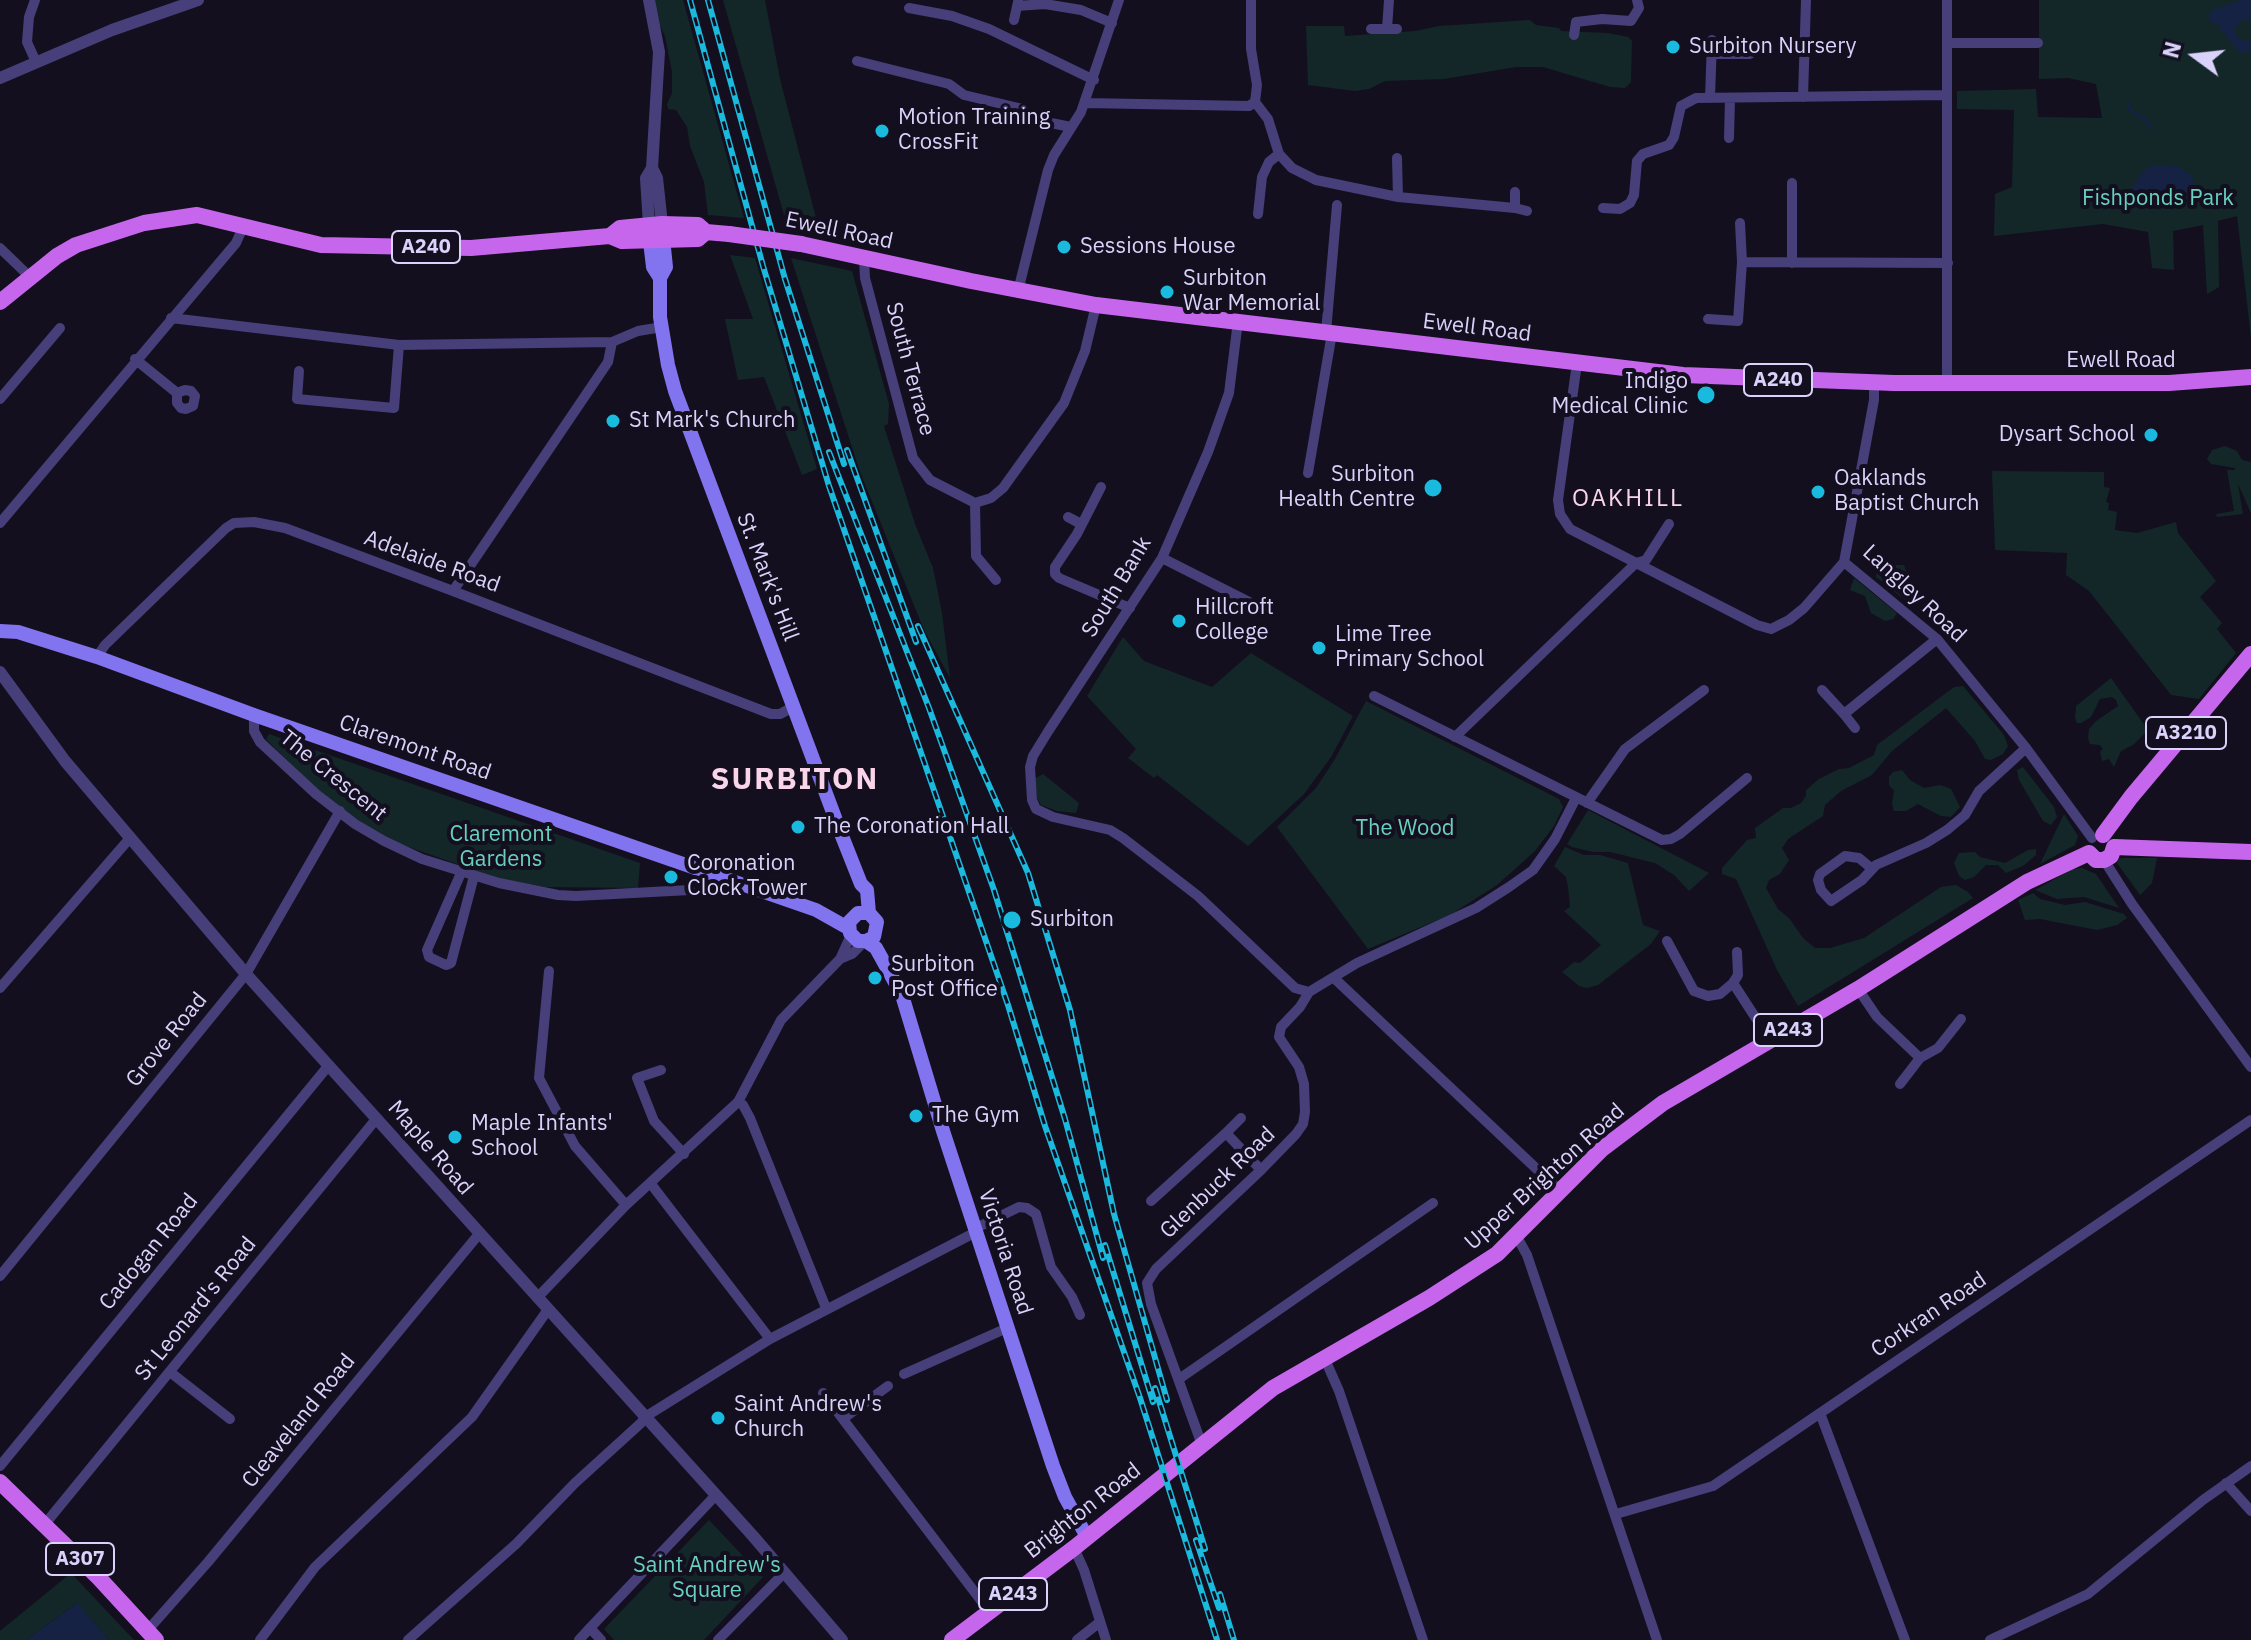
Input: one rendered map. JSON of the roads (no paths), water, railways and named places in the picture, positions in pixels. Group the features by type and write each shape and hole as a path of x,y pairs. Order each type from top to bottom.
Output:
{"main road":[{"name":"A240","path":"0,302 76,245 144,223 197,215 321,245 471,248 610,236 622,241 656,232"},
{"name":"Ewell Road","path":"656,232 698,225 706,232 801,244 1096,305 1721,378 1874,383 2179,383 2251,377"},
{"name":"St. Mark's Hill","path":"656,232 653,267 660,278 662,327 675,391 861,884 867,890 861,927"},
{"name":"Claremont Road","path":"0,631 18,632 97,657 861,927"},
{"name":"A3210","path":"2101,847 2131,797 2251,654"},
{"name":"Upper Brighton Road","path":"1202,1445 1252,1403 1324,1357 1477,1269 1517,1237 1559,1190 1602,1149 1653,1110 1858,989 2027,882 2101,847 2251,852"},
{"name":"Victoria Road","path":"861,927 885,941 893,976 902,995 975,1230 1059,1483 1087,1537"},
{"name":"Brighton Road","path":"952,1640 1074,1548 1202,1445"},
{"name":"A307","path":"0,1482 45,1524 152,1636"}],"street":[{"path":"35,0 29,17 27,42 36,62"},
{"path":"0,78 112,30 198,0"},
{"path":"649,0 659,52 652,168 657,178 656,232"},
{"path":"1018,291 1048,170 1085,103 1119,0"},
{"path":"1251,0 1251,49 1257,85 1255,102 1268,119 1279,154 1292,168 1316,180 1398,197 1527,211"},
{"path":"1371,29 1392,29 1389,0"},
{"path":"1574,35 1576,22 1602,19 1631,21 1639,8 1637,0"},
{"path":"1803,97 1806,0"},
{"path":"1947,0 1947,383"},
{"path":"1014,20 1018,3 1081,10 1112,23"},
{"path":"909,8 952,16 989,29 1094,80"},
{"path":"1710,98 1712,40"},
{"path":"1947,43 2038,43"},
{"path":"1711,54 1750,54"},
{"path":"857,61 881,73 949,84 964,95 1023,109 1026,118 1071,127"},
{"path":"1603,208 1620,209 1630,203 1634,195 1637,161 1643,154 1669,145 1674,137 1681,106 1696,98 1947,95"},
{"path":"1729,138 1730,98"},
{"path":"1085,103 1249,106 1255,102"},
{"path":"1258,214 1262,177 1269,162 1279,154"},
{"path":"1397,158 1398,197"},
{"path":"1792,183 1792,263"},
{"path":"1515,192 1515,208"},
{"path":"1308,473 1329,332 1337,205"},
{"path":"1708,319 1738,321 1742,262 1740,223"},
{"path":"0,523 135,359 236,243 244,225"},
{"path":"0,248 30,277"},
{"name":"South Terrace","path":"864,259 865,278 913,458 930,480 975,503"},
{"path":"1742,262 1948,263"},
{"path":"996,580 976,556 975,503 991,498 1003,488 1064,403 1085,351 1096,305"},
{"path":"171,318 399,345 612,342 638,331 662,327"},
{"name":"South Bank","path":"1238,321 1229,393 1208,452 1162,558 1033,756 1030,767 1032,800 1036,809 1043,813 1110,830 1123,838 1198,896 1295,988 1309,992"},
{"path":"0,399 60,328"},
{"path":"453,591 608,362 612,342"},
{"path":"299,371 297,399 394,408 399,345"},
{"path":"135,359 177,393"},
{"path":"1577,363 1558,500 1560,514 1570,529 1757,625 1771,629 1804,608 1844,562"},
{"name":"Langley Road","path":"1874,383 1874,400 1844,562 1937,639 2026,748 2101,847 2132,904 2251,1067"},
{"path":"1101,487 1055,567 1055,574 1130,608"},
{"path":"1068,517 1081,524"},
{"name":"Adelaide Road","path":"97,657 105,645 226,528 242,521 285,528 771,714 780,714 793,707"},
{"path":"1455,737 1636,563 1646,560 1669,524"},
{"path":"1162,558 1267,611"},
{"path":"1844,714 1937,639"},
{"name":"Maple Road","path":"0,672 65,761 246,974 785,1572 842,1640"},
{"path":"1587,803 1625,749 1704,690"},
{"path":"1822,690 1855,728"},
{"path":"1374,696 1662,840 1671,839 1747,778"},
{"name":"The Crescent","path":"254,715 254,731 260,742 340,811 384,841 461,873 531,891 585,896 690,890"},
{"path":"1871,868 1859,858 1845,856 1820,874 1821,890 1831,901 1862,880 1871,868 1947,830 1965,815 1979,791 2026,748"},
{"path":"1309,992 1357,963 1476,908 1533,870 1555,839 1576,798"},
{"name":"Grove Road","path":"0,1276 246,974 340,811"},
{"path":"0,988 130,838"},
{"path":"461,873 427,950 429,957 446,965 451,963 474,876"},
{"path":"537,1298 626,1205 738,1102 781,1020 840,959 852,954 861,927"},
{"path":"1667,941 1694,991 1714,997 1733,983 1738,975 1737,952"},
{"path":"549,971 539,1078 575,1146 626,1205"},
{"path":"1334,978 1559,1190"},
{"path":"1733,983 1770,1040"},
{"path":"1858,989 1877,1017 1920,1058"},
{"name":"Glenbuck Road","path":"1202,1445 1151,1304 1147,1283 1156,1269 1261,1170 1303,1124 1304,1084 1299,1067 1279,1037 1281,1027 1309,992"},
{"path":"1900,1084 1920,1058 1938,1048 1961,1019"},
{"name":"Cadogan Road","path":"0,1466 329,1065"},
{"path":"661,1070 637,1078 654,1121 684,1154"},
{"path":"738,1102 750,1118 826,1308"},
{"name":"St Leonard's Road","path":"45,1524 377,1118"},
{"path":"1151,1201 1161,1186 1241,1118"},
{"name":"Corkran Road","path":"1616,1514 1713,1486 2251,1120"},
{"path":"1226,1133 1261,1170"},
{"path":"651,1184 770,1339"},
{"path":"1179,1379 1433,1203"},
{"path":"408,1640 516,1544 645,1417 770,1339 1019,1207 1036,1214 1051,1267 1072,1297 1080,1315"},
{"name":"Cleaveland Road","path":"152,1636 217,1552 479,1234"},
{"path":"1517,1237 1527,1255 1657,1640"},
{"path":"260,1640 315,1567 472,1417 547,1311"},
{"path":"904,1374 1007,1328"},
{"path":"1324,1357 1339,1391 1423,1640"},
{"path":"170,1372 230,1419"},
{"path":"844,1418 888,1386"},
{"path":"823,1393 989,1611"},
{"path":"1820,1413 1905,1640"},
{"path":"1990,1640 2088,1594 2251,1466"},
{"path":"2226,1483 2251,1511"},
{"path":"579,1640 715,1496"},
{"path":"1074,1548 1106,1640"},
{"path":"718,1640 785,1572"},
{"path":"1077,1640 1100,1622"},
{"path":"590,1628 601,1640"}],"water":[{"path":"2241,0 2251,0 2251,21 2243,19 2234,29 2239,39 2251,42 2251,51 2240,53 2217,24 2208,21 2211,11"},
{"path":"2151,166 2180,167 2193,177 2194,188 2190,198 2156,201 2139,195 2132,188 2142,172"},
{"path":"77,1603 109,1640 26,1640"}],"waterway":[{"path":"2128,103 2130,110 2147,121 2150,128"}],"railway":[{"path":"690,0 763,266 829,486 1008,1005 1045,1126 1140,1398 1217,1640"},
{"path":"708,0 785,279 844,464"},
{"path":"847,450 916,642"},
{"path":"829,452 929,708 994,890 1065,1119 1103,1258"},
{"path":"918,626 1028,873 1070,1010 1114,1214 1167,1400"},
{"path":"1105,1245 1153,1402"},
{"path":"1155,1388 1205,1549"},
{"path":"1196,1540 1219,1608"},
{"path":"1220,1594 1234,1640"}],"place":[{"name":"Surbiton Nursery","path":"1673,47"},
{"name":"Motion Training CrossFit","path":"882,131"},
{"name":"Sessions House","path":"1064,247"},
{"name":"Surbiton War Memorial","path":"1167,292"},
{"name":"Indigo Medical Clinic","path":"1706,395"},
{"name":"St Mark's Church","path":"613,421"},
{"name":"Dysart School","path":"2151,435"},
{"name":"Surbiton Health Centre","path":"1433,488"},
{"name":"Oaklands Baptist Church","path":"1818,492"},
{"name":"Hillcroft College","path":"1179,621"},
{"name":"Lime Tree Primary School","path":"1319,648"},
{"name":"The Coronation Hall","path":"798,827"},
{"name":"Coronation Clock Tower","path":"671,877"},
{"name":"Surbiton","path":"1012,920"},
{"name":"Surbiton Post Office","path":"875,978"},
{"name":"The Gym","path":"916,1116"},
{"name":"Maple Infants' School","path":"455,1137"},
{"name":"Saint Andrew's Church","path":"718,1418"}],"district":[{"name":"OAKHILL","path":"1628,499"},
{"name":"SURBITON","path":"795,780"}],"park label":[{"name":"Fishponds Park","path":"2158,199"},
{"name":"The Wood","path":"1405,829"},
{"name":"Claremont Gardens","path":"501,848"},
{"name":"Saint Andrew's Square","path":"707,1578"}]}
